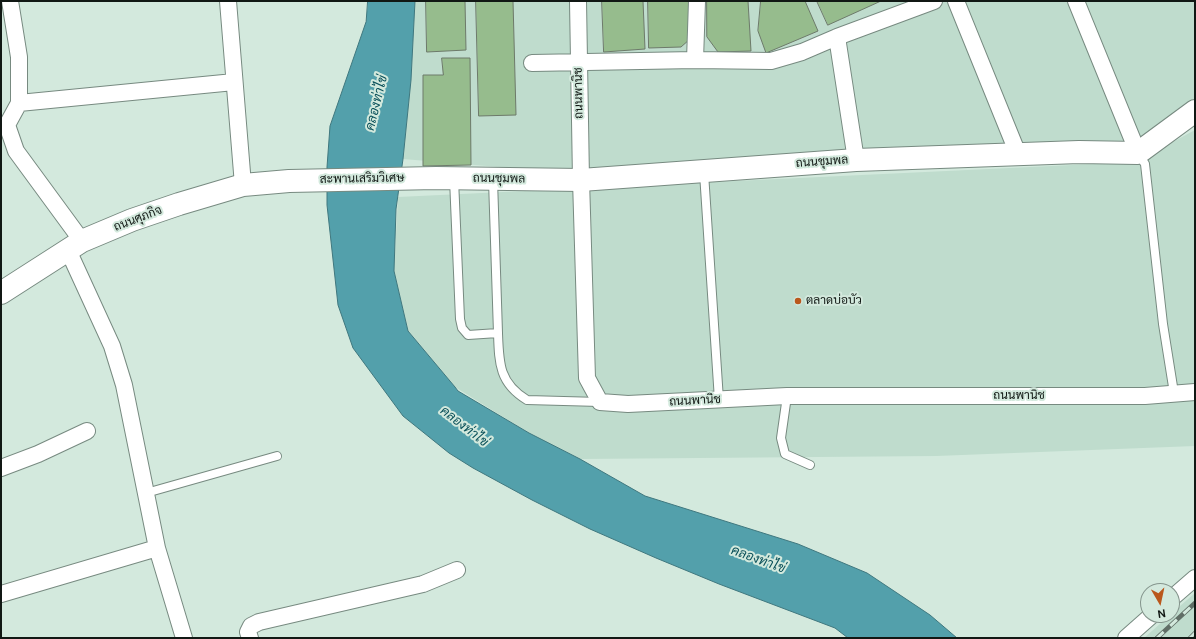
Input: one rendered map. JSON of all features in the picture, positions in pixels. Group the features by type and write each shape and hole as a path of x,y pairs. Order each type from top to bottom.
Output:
{"main road":[{"path":"1138,153 1195,111"},
{"name":"ถนนชุมพล","path":"445,178 493,180 581,180 856,160 1079,152 1138,153"},
{"name":"สะพานเสริมวิเศษ","path":"289,181 445,178"},
{"name":"ถนนศุภกิจ","path":"1,293 75,246 132,220 243,185 289,181"}],"street":[{"path":"15,1 19,57 19,103 4,125 16,152 75,246 112,346 124,385 156,548 184,638"},
{"path":"228,1 243,185"},
{"name":"ถนนพานิช","path":"578,1 578,63 587,378 600,402 628,404 787,396 1145,396 1195,392"},
{"path":"695,60 697,1"},
{"path":"532,63 695,60 771,61 802,52 837,37 934,1"},
{"path":"956,1 1018,154"},
{"path":"1076,1 1138,153"},
{"path":"837,37 856,160"},
{"path":"19,103 234,82"},
{"path":"1,468 38,454 88,431"},
{"path":"1,594 156,548"},
{"path":"250,638 248,632 251,626 259,622 423,584 457,570"},
{"path":"1180,591 1195,578"},
{"path":"1126,638 1143,623"}],"lane":[{"path":"1138,153 1145,164 1161,311 1174,393"},
{"path":"704,171 719,400"},
{"path":"445,178 462,328 468,335 498,333"},
{"path":"493,180 500,367 508,384 520,396 527,400 600,402"},
{"path":"787,396 781,438 785,454 810,465"},
{"path":"146,493 277,456"}],"shaded area":[{"path":"415,1 1195,1 1195,99 1142,140 1112,145 559,172 403,159 411,80"},
{"name":"ตลาดบ่อบัว","path":"1195,130 1195,446 936,456 580,459 529,433 455,387 408,331 394,271 398,197 1136,162"},
{"path":"1195,593 1195,638 1144,638 1161,623 1180,623 1180,606"}],"water":[{"name":"คลองท่าไข่","path":"368,1 415,1 411,80 396,209 394,271 408,331 458,391 529,433 580,459 645,496 798,544 867,573 930,615 957,638 848,638 835,628 719,584 590,529 473,468 449,453 403,416 353,348 338,305 327,205 327,167 330,126 366,22"}],"building":[{"path":"426,1 465,1 466,50 427,52"},
{"path":"476,1 513,1 516,115 479,116"},
{"path":"602,1 643,1 645,49 604,52"},
{"path":"648,1 690,1 690,39 681,47 649,48"},
{"path":"707,1 748,1 751,51 718,52 707,37"},
{"path":"761,1 805,1 818,31 766,53 758,31"},
{"path":"817,1 881,1 828,25"},
{"path":"442,58 470,58 471,165 423,166 423,75 443,75"}],"railway":[{"path":"1157,638 1195,603"},
{"path":"1190,638 1195,633"}],"place":[{"name":"ตลาดบ่อบัว","path":"798,301"}]}
